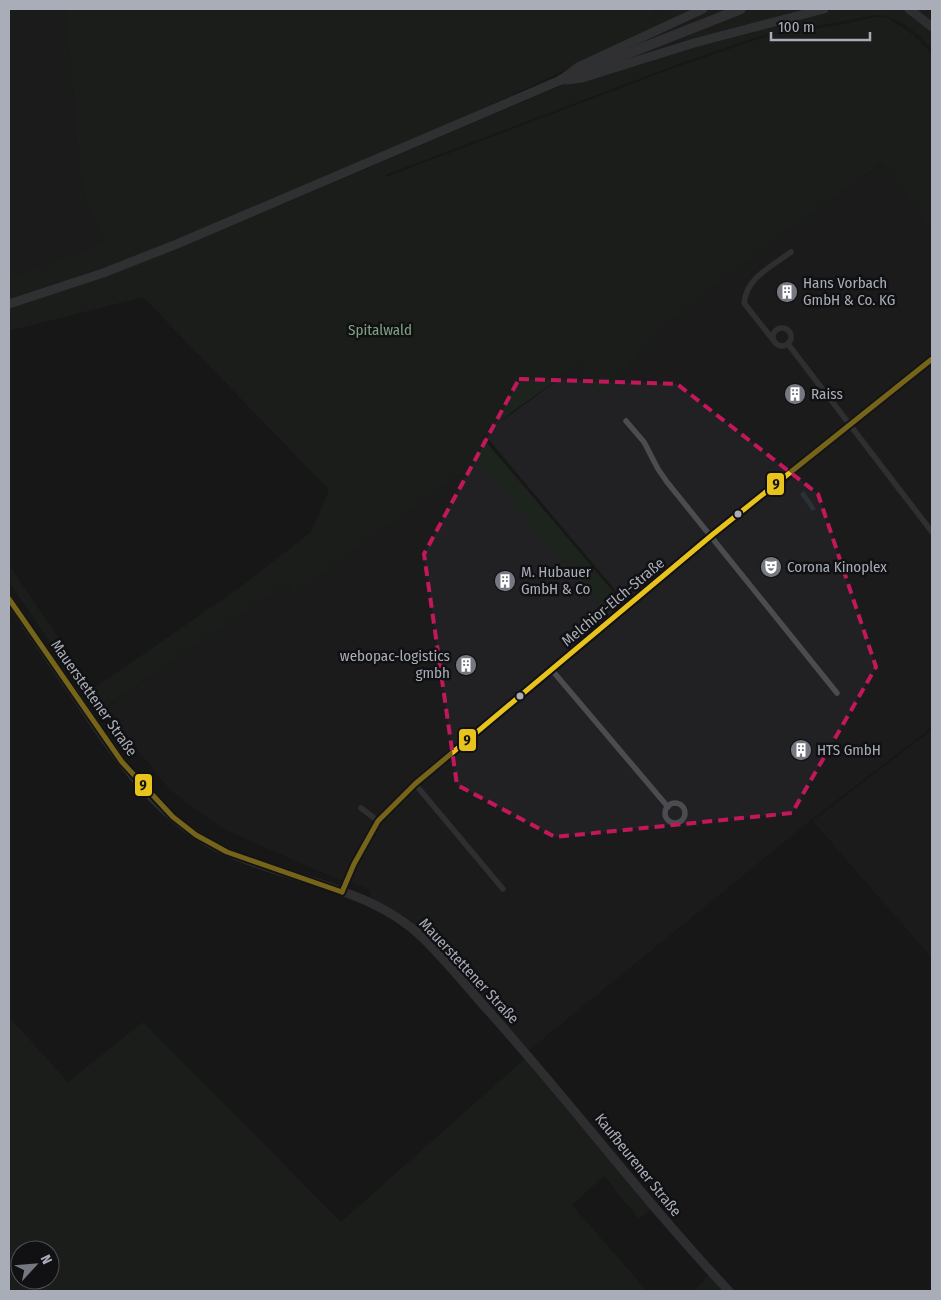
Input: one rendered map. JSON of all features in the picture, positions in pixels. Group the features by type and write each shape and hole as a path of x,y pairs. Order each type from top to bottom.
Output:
{"highway":[{"path":"561,80 741,9"}],"main road":[{"path":"9,304 103,273 178,244 561,80 578,67 703,9"},
{"path":"561,80 582,78 694,42 824,9"},
{"path":"909,9 932,27"},
{"name":"Mauerstettener Straße","path":"9,598 122,762 173,817 196,835 227,852 342,892 384,909 423,938 528,1054"},
{"name":"Kaufbeurener Straße","path":"528,1054 689,1249 729,1291"}],"street":[{"path":"788,344 781,346 774,341 744,303 745,289 755,278 791,252"},
{"path":"774,341 774,332 784,328 791,334 788,344"},
{"path":"788,344 932,532"},
{"name":"Melchior-Elch-Straße","path":"342,892 354,864 378,821 415,784 712,535 816,454 849,424 932,359"},
{"path":"626,422 644,442 667,482 712,535 837,693"},
{"path":"551,670 668,807"},
{"path":"415,784 503,889"},
{"path":"361,808 378,821"}],"highlighted area":[{"path":"519,379 677,384 818,494 876,667 792,813 555,837 457,785 424,554"}],"shaded area":[{"path":"9,9 66,9 78,159 86,202 106,242 9,278"},
{"path":"651,9 673,9 652,18"},
{"path":"884,163 932,231 932,727 812,819 529,1050 409,919 371,897 369,889 330,876 222,828 170,790 105,708 287,584 296,594 476,461 604,607 619,595 484,434 578,365 602,395 662,328 792,227"},
{"path":"804,491 816,509 812,511 800,494"},
{"path":"932,730 932,958 813,821"}],"green space":[{"path":"66,9 651,9 653,18 673,9 694,9 356,166 184,237 97,270 9,300 9,278 106,242 86,202 78,159"},
{"path":"711,9 731,9 635,46 634,44"},
{"path":"754,9 814,9 606,68 631,55"},
{"name":"Spitalwald","path":"835,9 905,9 932,31 932,50 907,26 892,18 884,16 876,15 757,37 676,65 385,175 386,177 676,67 774,34 835,26 875,17 887,17 912,34 932,54 932,231 883,163 792,227 662,328 602,395 578,365 512,412 482,437 617,596 603,608 476,461 296,594 287,584 98,712 9,582 9,565 93,689 242,586 311,532 329,490 143,297 9,331 9,307 179,248 563,85 583,81 633,64"},
{"path":"913,9 932,9 932,23"},
{"path":"9,1017 68,1082 143,1022 341,1222 527,1057 651,1209 639,1219 604,1176 572,1205 647,1291 9,1291"},
{"path":"710,1274 725,1291 694,1291"}],"transit line":[{"name":"9","path":"342,892 354,864 378,821 415,784 712,535 932,359"},
{"name":"9","path":"9,599 122,762 173,817 196,835 227,852 342,892"}],"place":[{"name":"Hans Vorbach GmbH & Co. KG","path":"787,292"},
{"name":"Raiss","path":"795,394"},
{"name":"Corona Kinoplex","path":"771,567"},
{"name":"M. Hubauer GmbH & Co","path":"505,581"},
{"name":"webopac-logistics gmbh","path":"466,665"},
{"name":"HTS GmbH","path":"801,750"}]}
